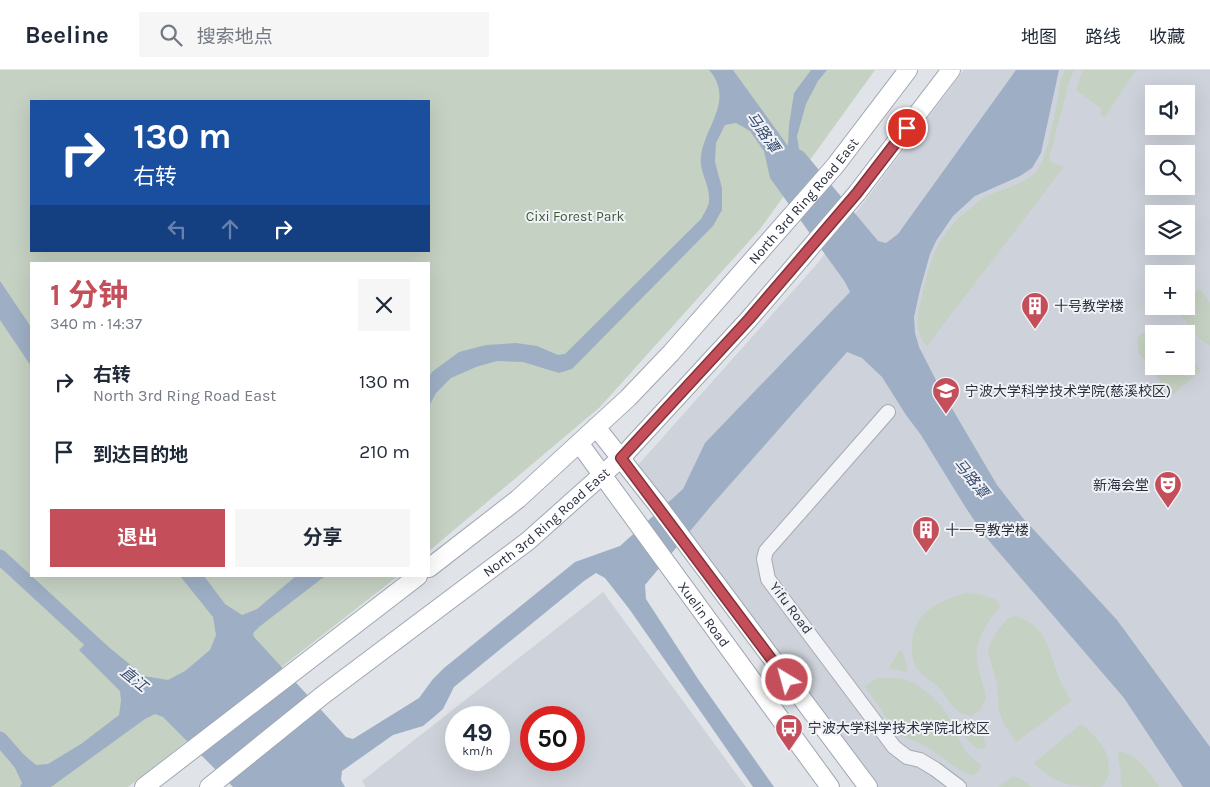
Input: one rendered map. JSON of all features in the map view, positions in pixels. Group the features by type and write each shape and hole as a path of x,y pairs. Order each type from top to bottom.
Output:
{"main road":[{"name":"North 3rd Ring Road East","path":"430,567 518,499 628,398 671,353 835,166 908,70"},
{"name":"North 3rd Ring Road East","path":"214,783 323,695 528,541 621,458 749,319 801,256 857,193 951,70"},
{"name":"Xuelin Road","path":"596,427 656,503 868,787"},
{"name":"Xuelin Road","path":"579,443 830,787"},
{"path":"144,787 417,577"}],"street":[{"name":"Yifu Road","path":"888,412 766,551 764,559 768,578 894,747 907,756 920,760 959,787"}],"shaded area":[{"name":"宁波大学科学技术学院(慈溪校区)","path":"964,70 1210,70 1210,787 878,787 638,465 817,264"},
{"path":"603,592 746,787 366,787 362,781 445,716 445,771 510,771 510,706 458,706"}],"green space":[{"name":"Cixi Forest Park","path":"0,70 875,70 760,229 600,407 430,550 430,262 30,262 30,577 397,577 128,787 0,787"},
{"path":"1065,70 1074,70 1069,82 1049,159 1052,163 1063,168 927,346 918,329 918,316 929,270 938,247 944,236 960,217 982,199 1021,182 1037,171 1049,141 1061,79"},
{"path":"1083,70 1136,70 1105,117 1100,114 1102,109 1076,90"},
{"path":"1200,289 1210,302 1210,346 1195,333 1195,325 1189,325 1181,315 1195,315 1195,293"},
{"path":"1145,331 1145,361 1139,353 1137,338"},
{"path":"1195,363 1201,371 1171,396 1155,375 1195,375"},
{"path":"966,593 980,594 997,600 1000,606 981,634 977,658 986,698 980,710 972,716 957,710 938,687 918,670 914,662 912,650 913,636 921,618 945,600"},
{"path":"1015,616 1026,620 1041,633 1050,650 1060,680 1071,701 1016,742 1002,720 997,684 988,652 997,631 1008,618"},
{"path":"900,650 903,653 908,669 906,672 889,668"},
{"path":"878,678 905,680 915,684 933,698 948,715 965,750 981,765 979,771 972,775 963,772 924,745 898,734 865,686"},
{"path":"957,720 973,725 981,733 985,748 978,749 968,740 959,729"},
{"path":"1081,724 1097,739 1107,756 1109,763 1108,775 1100,787 1064,783 1049,776 1034,763"},
{"path":"1119,751 1137,760 1159,787 1122,787"},
{"path":"1013,776 1021,779 1032,787 999,787"}],"water":[{"name":"马路潭","path":"709,70 733,70 788,146 794,93 811,70 827,70 818,81 806,104 797,136 799,149 804,152 878,241 886,243 898,234 1016,70 1059,70 1041,153 1032,168 1020,176 975,196 953,216 936,241 930,254 920,290 914,317 915,333 919,347 940,388 997,485 1022,517 1117,620 1210,747 1210,787 1183,787 1124,698 984,535 882,377 862,358 847,352 711,506 645,585 646,599 698,679 774,787 753,787 630,610 605,578 596,573 454,687 443,709 423,726 393,735 342,771 341,780 345,787 233,787 163,717 155,714 145,719 51,787 20,787 22,783 11,763 23,754 36,765 48,764 81,744 119,715 120,691 79,650 94,635 144,676 168,680 185,671 210,650 216,635 213,617 181,577 205,577 225,604 242,615 257,609 295,577 324,577 253,633 254,637 346,737 353,739 419,698 444,668 575,562 620,546 683,489 705,443 850,292 845,282 770,178 764,151 750,131 736,123 725,125 716,143 715,162 722,188 722,210 713,226 572,369 559,373 523,362 497,361 476,367 451,378 436,393 430,404 430,375 459,352 486,345 516,343 537,346 558,355 565,354 701,219 709,203 709,192 701,167 701,156 719,102 716,81"},
{"path":"0,281 30,326 30,365 0,320"}],"waterway":[{"name":"直江","path":"0,557 104,653"},
{"path":"0,739 30,773"}],"place":[{"name":"十号教学楼","path":"1035,330"},
{"name":"宁波大学科学技术学院(慈溪校区)","path":"946,415"},
{"name":"新海会堂","path":"1168,509"},
{"name":"十一号教学楼","path":"926,554"},
{"name":"宁波大学科学技术学院北校区","path":"789,752"}],"route":[{"path":"787,680 621,458 749,319 801,256 857,193 907,128"}]}
